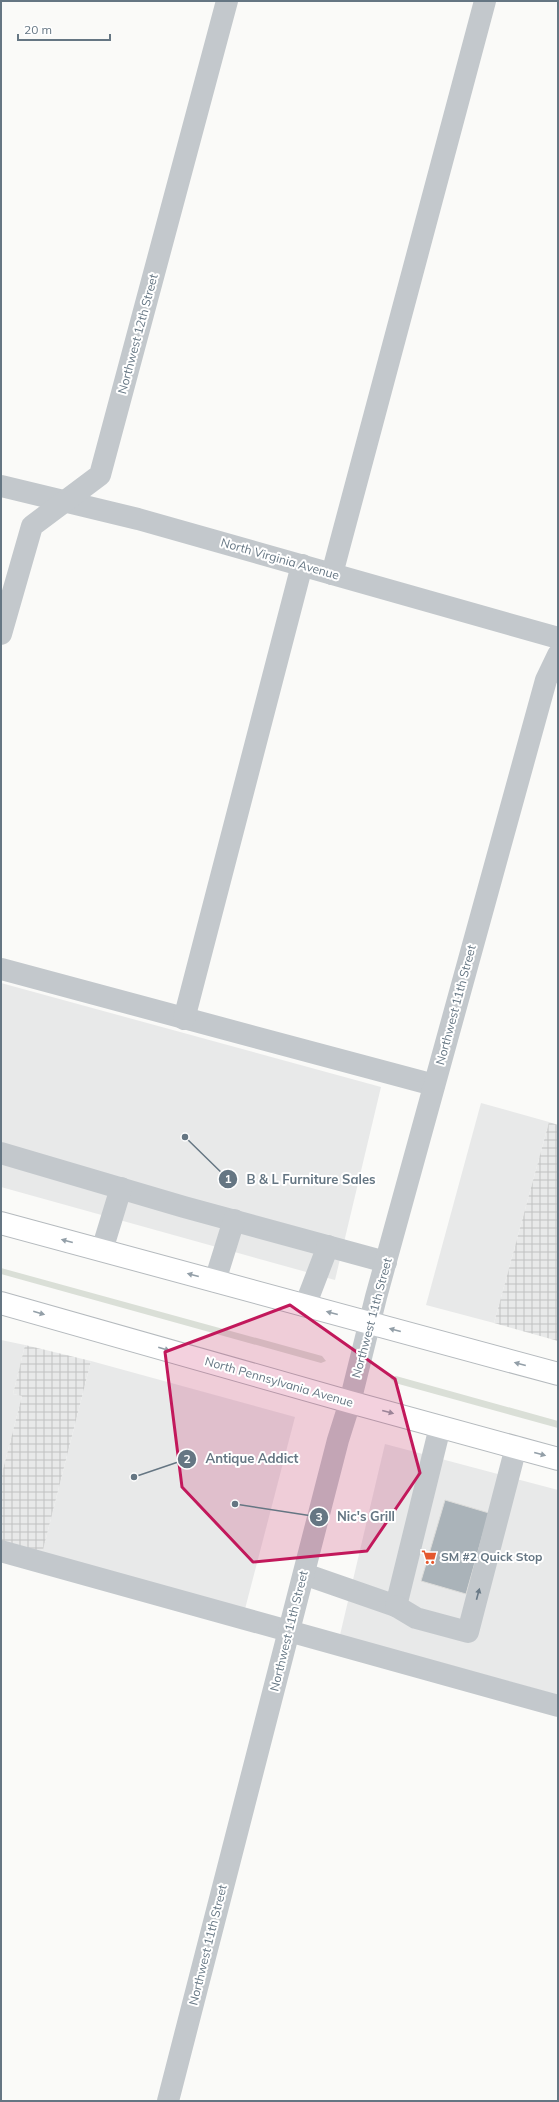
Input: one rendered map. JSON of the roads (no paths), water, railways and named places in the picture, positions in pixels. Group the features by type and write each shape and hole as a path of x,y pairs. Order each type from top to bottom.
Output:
{"main road":[{"path":"1,1223 558,1374"},
{"name":"North Pennsylvania Avenue","path":"1,1303 350,1402 558,1459"}],"street":[{"name":"Northwest 12th Street","path":"1,634 32,526 100,475 228,1"},
{"path":"332,574 485,1"},
{"name":"North Virginia Avenue","path":"1,486 138,519 558,638"},
{"path":"184,1019 302,565"},
{"name":"Northwest 11th Street","path":"168,2101 338,1440 350,1402 369,1323 546,680 558,655"},
{"path":"1,969 434,1085"},
{"path":"1,1153 386,1262"},
{"path":"102,1250 121,1188"},
{"path":"215,1281 234,1220"},
{"path":"305,1306 328,1246"},
{"path":"396,1606 440,1427"},
{"path":"304,1574 396,1606 416,1618 468,1632 516,1448"},
{"path":"1,1551 558,1706"}],"place":[{"name":"B & L Furniture Sales","path":"185,1137"},
{"name":"Antique Addict","path":"134,1477"},
{"name":"Nic's Grill","path":"235,1504"},
{"name":"SM #2 Quick Stop","path":"429,1557"}]}
